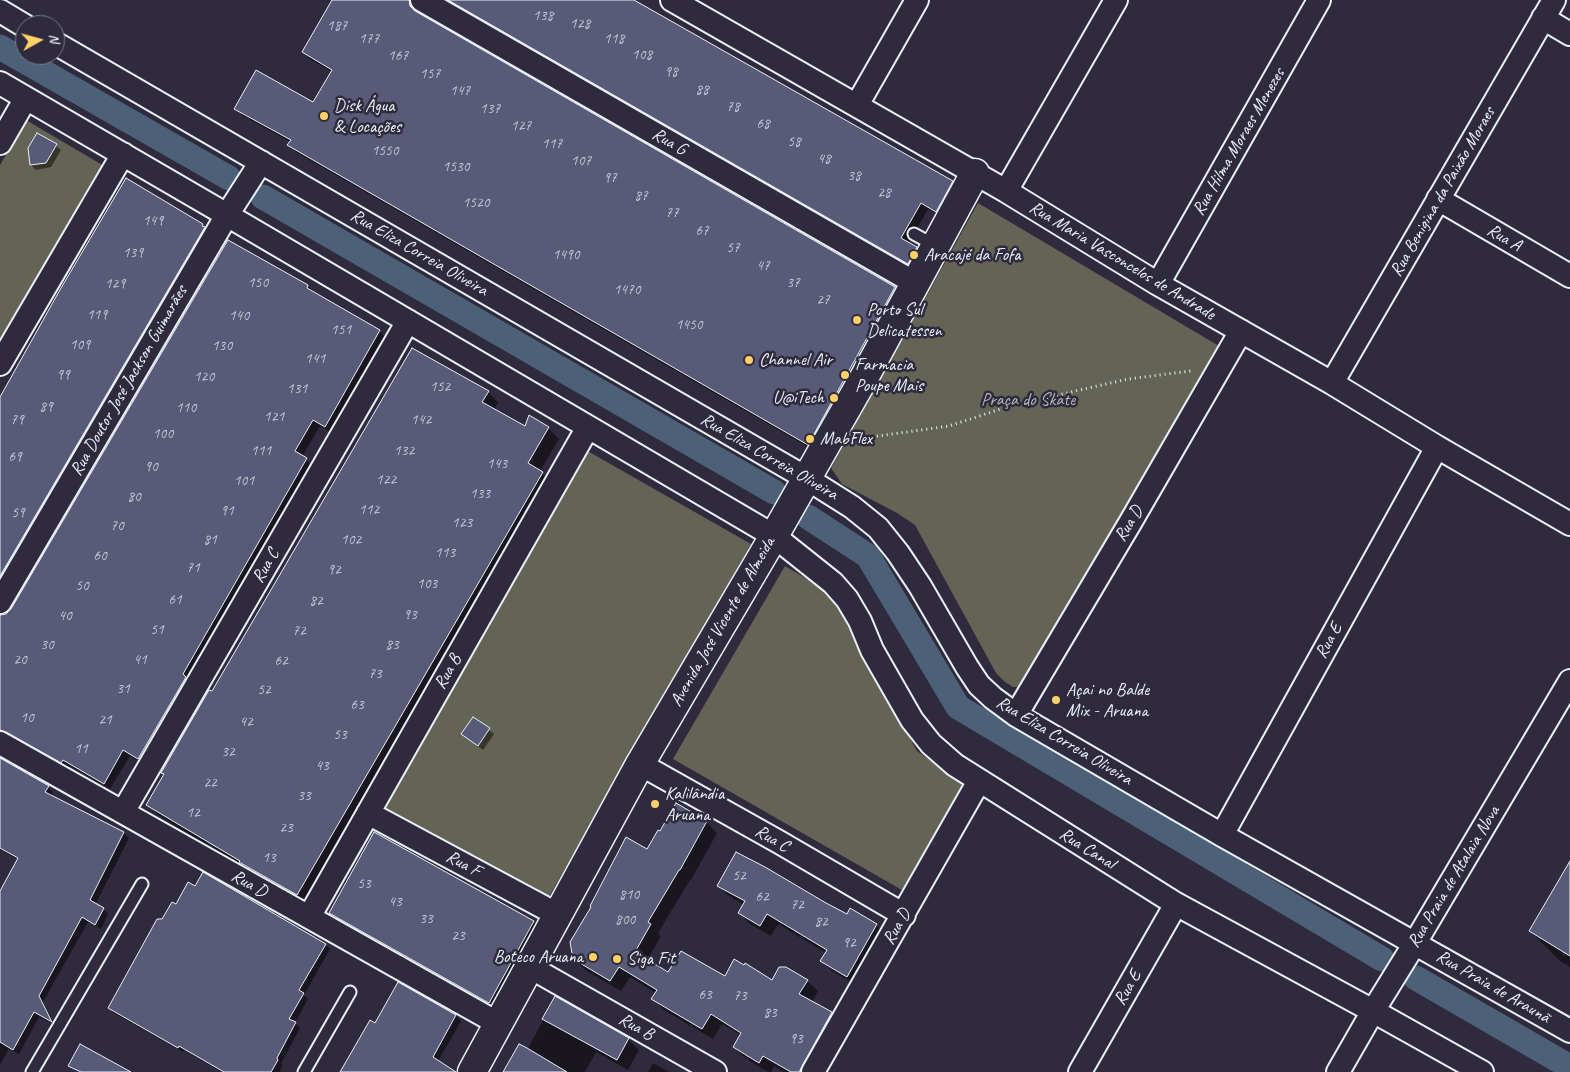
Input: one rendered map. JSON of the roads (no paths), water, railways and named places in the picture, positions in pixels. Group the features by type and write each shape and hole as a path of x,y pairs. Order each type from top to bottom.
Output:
{"street":[{"name":"Rua G","path":"422,0 916,283"},
{"name":"Rua Maria Vasconcelos de Andrade","path":"672,0 707,8 857,105 1006,191 1158,284 1332,383 1437,447 1570,524"},
{"path":"857,105 917,0"},
{"path":"1006,191 1116,0"},
{"name":"Rua Hilma Moraes Menezes","path":"1158,284 1319,0"},
{"path":"1548,9 1570,34"},
{"name":"Rua Benigina da Paixão Moraes","path":"1332,383 1548,9"},
{"path":"0,11 15,20"},
{"name":"Rua Eliza Correia Oliveira","path":"65,49 806,478 852,507 878,528 898,553 956,650 979,685 993,698 1016,715 1222,835 1415,943"},
{"path":"0,83 227,214 774,536"},
{"path":"0,143 26,98"},
{"path":"0,364 123,154"},
{"name":"Rua Doutor José Jackson Guimarães","path":"0,602 227,214 261,162"},
{"name":"Avenida José Vicente de Almeida","path":"472,1072 640,764 774,536 916,283 925,240 975,174"},
{"name":"Rua A","path":"1438,199 1570,276"},
{"name":"Rua C","path":"123,812 408,321"},
{"name":"Rua D","path":"1016,715 1241,331"},
{"name":"Rua B","path":"309,917 588,427"},
{"name":"Rua E","path":"1222,835 1437,447"},
{"name":"Rua Canal","path":"774,536 833,583 848,599 872,650 912,720 931,744 955,765 1176,904 1482,1072"},
{"name":"Rua Praia de Atalaia Nova","path":"1338,1072 1570,681"},
{"name":"Rua D","path":"0,743 499,1024"},
{"name":"Rua C","path":"640,764 904,915"},
{"name":"Rua D","path":"813,1072 979,781"},
{"name":"Rua F","path":"368,813 558,915"},
{"name":"Rua E","path":"1080,1072 1176,904"},
{"name":"Rua Praia de Araunã","path":"1415,943 1570,1031"},
{"name":"Rua B","path":"530,967 715,1072"}],"lane":[{"path":"32,1072 142,884"},
{"path":"304,1072 350,992"}],"waterway":[{"path":"0,47 229,178"},
{"path":"263,197 774,492"},
{"path":"808,517 868,556 958,707 1382,959"},
{"path":"1416,978 1570,1067"}],"place":[{"name":"Disk Água & Locações","path":"324,116"},
{"name":"Aracajé da Fofa","path":"914,255"},
{"name":"Porto Sul Delicatessen","path":"857,320"},
{"name":"Channel Air","path":"749,360"},
{"name":"Farmacia Poupe Mais","path":"845,375"},
{"name":"U@iTech","path":"834,398"},
{"name":"MabFlex","path":"810,439"},
{"name":"Açai no Balde Mix - Aruana","path":"1056,700"},
{"name":"Kalilândia Aruana","path":"655,804"},
{"name":"Boteco Aruana","path":"593,957"},
{"name":"Siga Fit","path":"617,959"}],"park label":[{"name":"Praça do Skate","path":"1028,400"}]}
